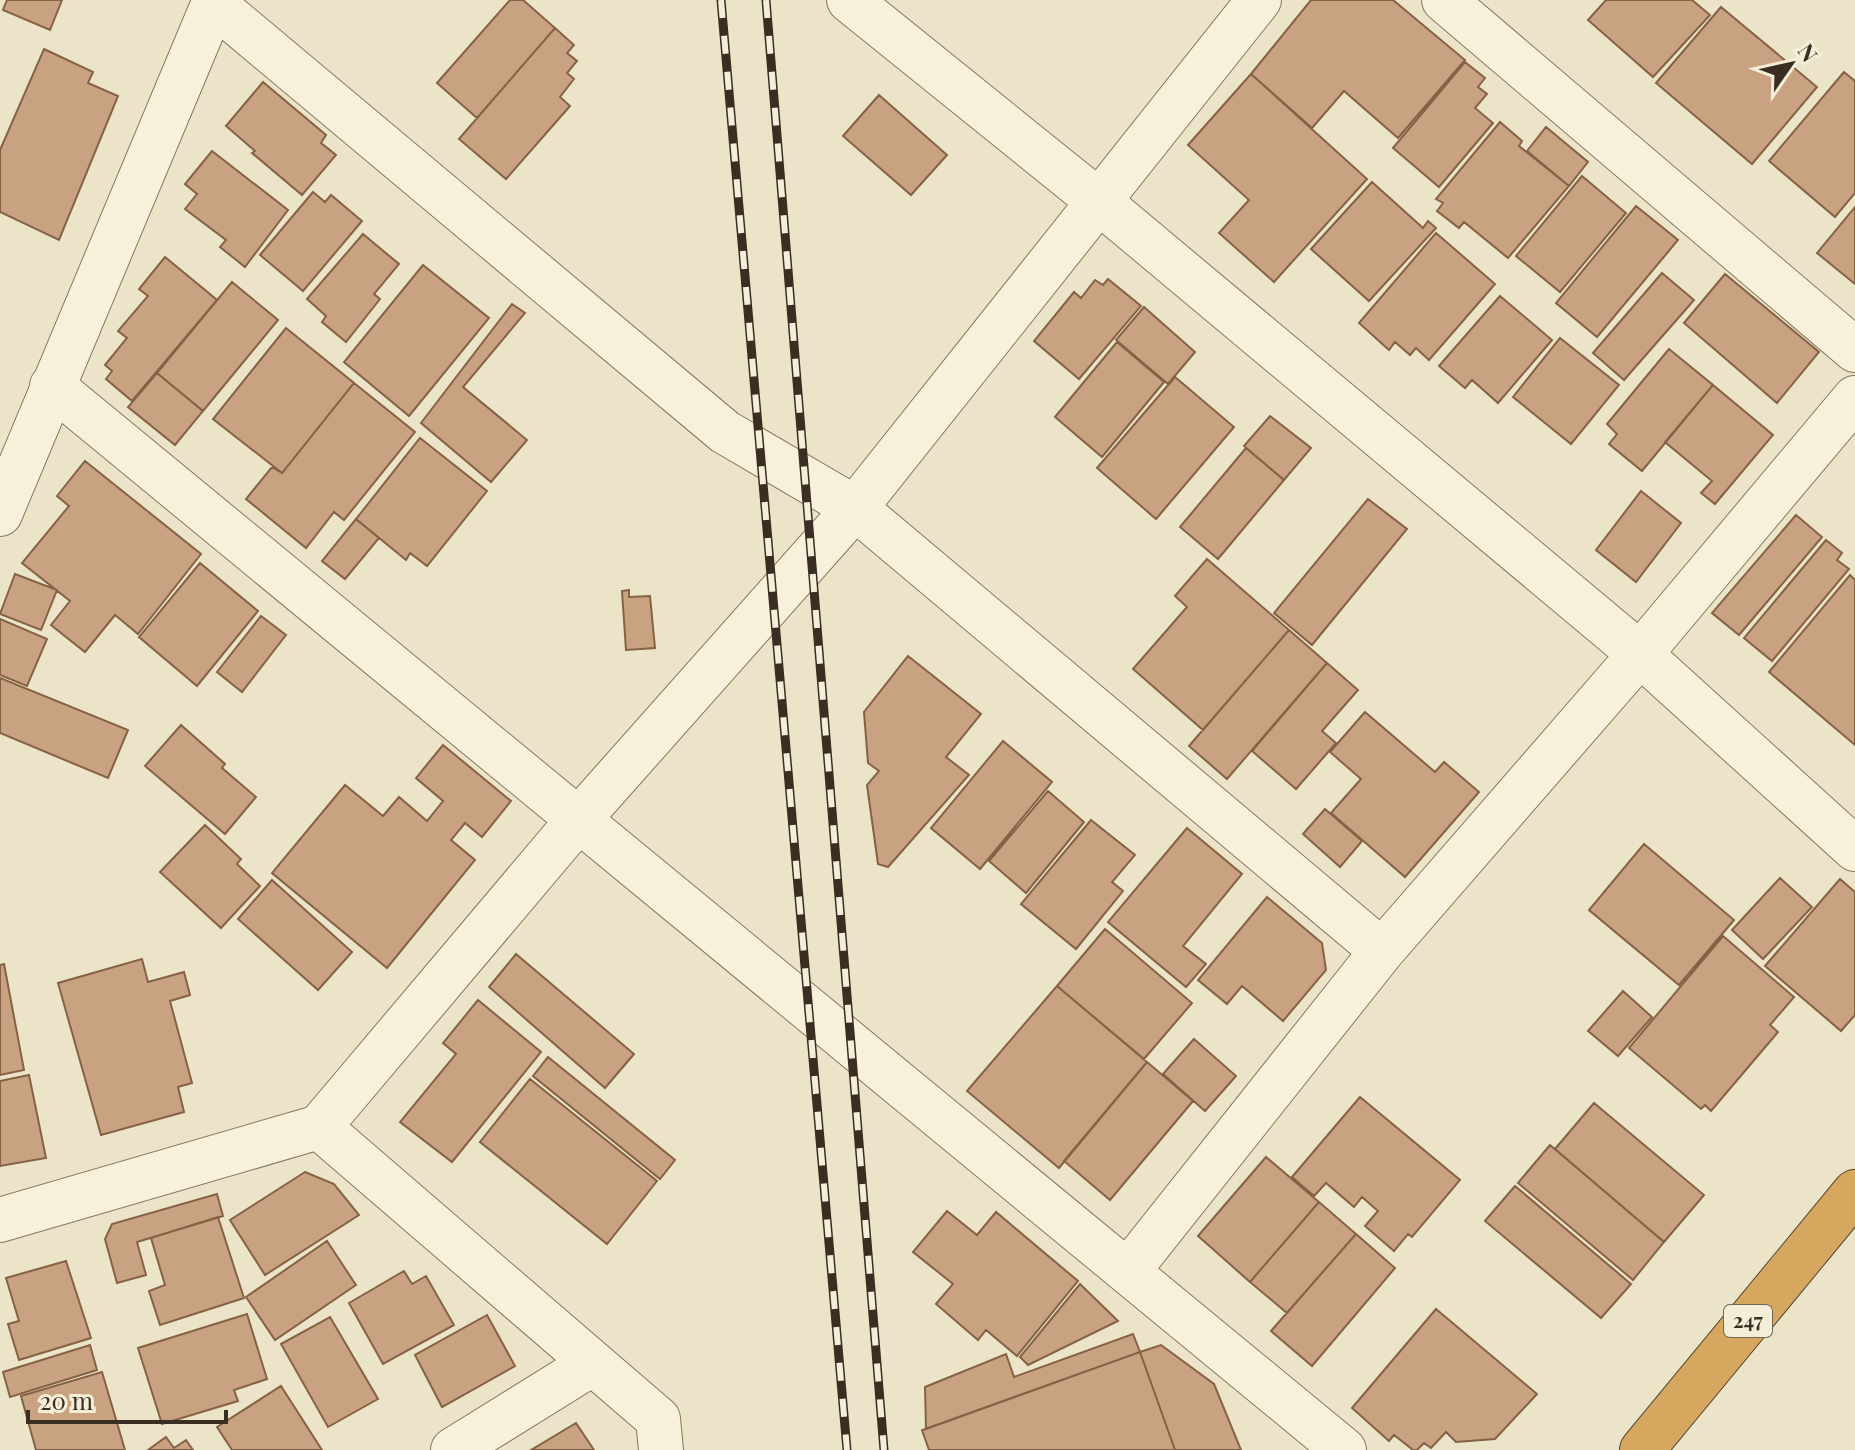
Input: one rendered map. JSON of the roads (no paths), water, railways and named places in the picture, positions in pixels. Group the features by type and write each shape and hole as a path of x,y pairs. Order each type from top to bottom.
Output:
{"highway":[{"name":"247","path":"1640,1450 1855,1192"}],"street":[{"path":"849,0 1097,200 1640,654 1855,849"},
{"path":"0,1220 319,1127 579,819 855,508 1259,0"},
{"path":"1444,0 1855,350"},
{"path":"0,514 214,2 725,432 855,508 1382,951"},
{"path":"52,386 1344,1450"},
{"path":"1128,1271 1382,951 1640,654 1855,398"},
{"path":"319,1127 658,1419 661,1450"},
{"path":"453,1450 593,1363"}],"railway":[{"path":"721,0 847,1450"},
{"path":"766,0 884,1450"}]}
